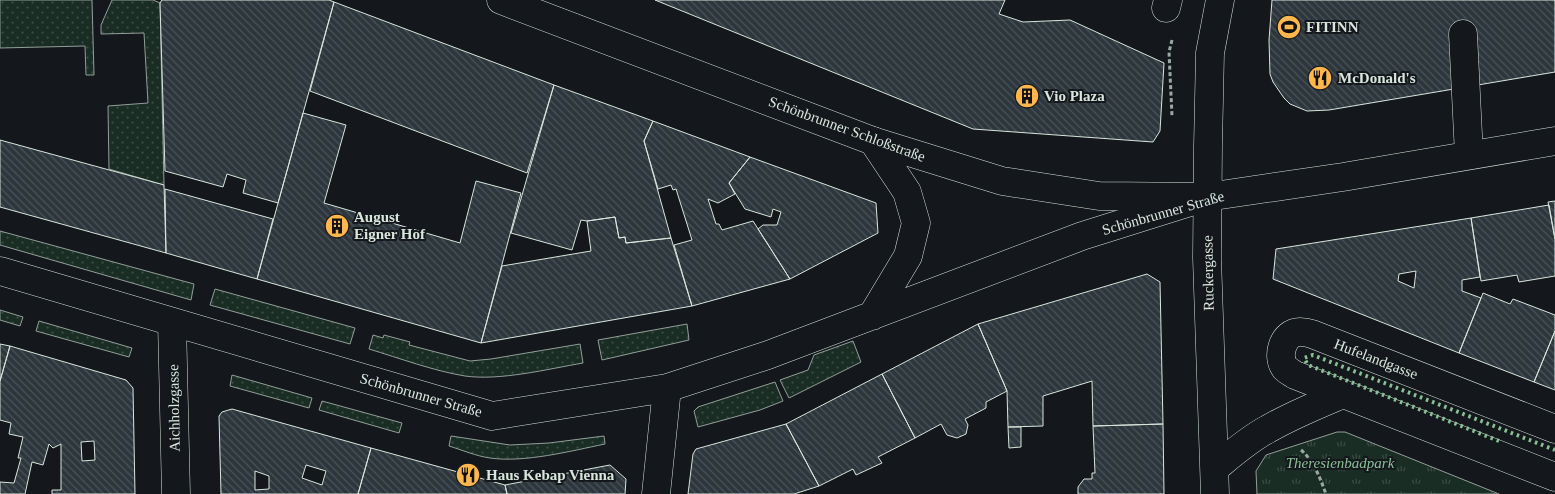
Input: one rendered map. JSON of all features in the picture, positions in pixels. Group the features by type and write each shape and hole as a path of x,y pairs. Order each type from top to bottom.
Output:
{"street":[{"name":"Schönbrunner Schloßstraße","path":"501,0 873,141 1002,180 1098,196 1207,197"},
{"name":"Ruckergasse","path":"1215,481 1207,258 1207,197 1210,53 1220,0"},
{"path":"1463,34 1469,155"},
{"path":"872,316 908,256 916,223 908,192 873,141"},
{"name":"Schönbrunner Straße","path":"0,271 492,416 667,388 768,355 1082,236 1207,197 1555,142"},
{"name":"Aichholzgasse","path":"172,322 176,494"},
{"name":"Hufelandgasse","path":"1555,429 1312,334 1294,333 1288,337 1281,350 1281,360 1286,369 1295,375 1555,477"},
{"path":"656,494 667,388"},
{"path":"1215,481 1241,446 1267,429 1302,411 1343,394"}],"green space":[{"path":"0,0 92,0 94,75 86,75 85,46 0,48"},
{"path":"112,0 153,0 160,3 164,185 109,169 108,106 148,103 144,33 101,34 101,25"},
{"path":"0,231 194,284 191,300 0,245"},
{"path":"215,289 355,328 350,344 210,305"},
{"path":"0,310 23,317 20,326 0,320"},
{"path":"39,321 132,348 129,357 36,331"},
{"path":"687,324 689,340 602,360 598,340"},
{"path":"373,335 383,338 384,335 410,342 409,345 470,361 580,344 583,363 508,376 465,376 429,368 369,349"},
{"path":"853,341 861,362 789,398 780,380 808,370 814,355"},
{"path":"232,375 312,398 309,408 230,386"},
{"path":"775,382 783,401 760,410 698,427 694,411 698,407"},
{"path":"322,401 402,423 399,433 319,410"},
{"name":"Theresienbadpark","path":"1337,432 1345,432 1499,494 1257,494 1256,471 1266,455"},
{"path":"451,436 510,445 549,443 604,436 605,444 548,456 503,459 480,456 449,446"}],"building":[{"path":"162,0 329,0 334,2 278,203 243,193 246,180 227,174 223,187 165,171 160,3"},
{"name":"Vio Plaza","path":"655,0 1005,0 999,14 1023,22 1070,20 1164,63 1160,131 1153,142 973,129"},
{"path":"1272,0 1555,0 1555,72 1329,110 1307,111 1290,104 1284,98 1270,74 1269,40"},
{"path":"334,2 554,85 527,173 310,91"},
{"path":"554,85 653,121 644,141 671,238 626,243 625,237 619,238 615,217 587,221 581,220 572,250 511,233"},
{"name":"August Eigner Hof","path":"303,113 346,125 324,203 460,243 476,181 521,193 481,343 257,279"},
{"path":"653,121 750,157 729,183 735,194 718,203 708,199 716,224 719,224 722,230 753,221 790,279 692,306 674,245 692,240 676,189 673,190 671,185 658,189 644,141"},
{"path":"0,140 164,185 166,253 0,207"},
{"path":"750,157 876,203 878,233 790,279 758,229 763,225 777,225 781,212 773,209 771,217 745,209 729,183"},
{"path":"165,189 273,219 257,279 166,253"},
{"path":"1555,201 1555,239 1548,202"},
{"path":"1549,205 1555,239 1555,276 1519,282 1517,275 1481,281 1471,218"},
{"path":"615,217 619,238 625,237 626,243 671,238 692,306 481,343 502,266 591,251 587,221"},
{"path":"1471,218 1480,277 1462,280 1462,291 1481,298 1459,353 1273,279 1276,249","holes":["1416,271 1414,288 1398,281 1399,274"]},
{"path":"1147,274 1160,282 1163,424 1093,426 1092,381 1043,396 1043,426 1008,427 1007,391 978,324"},
{"path":"1483,293 1510,304 1513,299 1555,315 1555,331 1534,382 1459,353"},
{"path":"978,324 1007,391 986,402 986,408 965,419 968,425 966,434 957,438 947,435 941,424 915,438 882,374"},
{"path":"1555,331 1555,390 1534,382"},
{"path":"0,344 10,346 0,381"},
{"path":"10,346 126,380 133,388 135,494 52,494 52,490 61,490 61,444 53,448 49,444 43,465 32,462 25,494 0,494 0,482 14,483 21,458 18,458 23,437 9,434 11,423 0,420 0,381","holes":["94,441 95,460 82,461 81,442"]},
{"path":"882,374 915,438 878,457 882,463 856,475 853,469 819,486 786,424"},
{"path":"232,409 371,448 358,494 221,494 219,416 222,412","holes":["306,465 326,471 322,485 302,478","255,471 269,476 269,489 255,490"]},
{"path":"786,424 819,486 794,494 688,494 693,454 696,449"},
{"path":"1163,424 1164,494 1078,494 1078,487 1084,479 1092,479 1092,473 1095,473 1093,426"},
{"path":"1008,427 1021,427 1021,447 1009,448"},
{"path":"371,448 505,485 507,494 358,494"},
{"path":"610,465 626,479 625,494 507,494 505,485"}],"hedge":[{"path":"1499,441 1308,365 1304,358 1313,355 1555,450"}],"place":[{"name":"FITINN","path":"1289,27"},
{"name":"McDonald's","path":"1320,78"},
{"name":"Vio Plaza","path":"1027,96"},
{"name":"August Eigner Hof","path":"337,226"},
{"name":"Haus Kebap Vienna","path":"468,475"}]}
